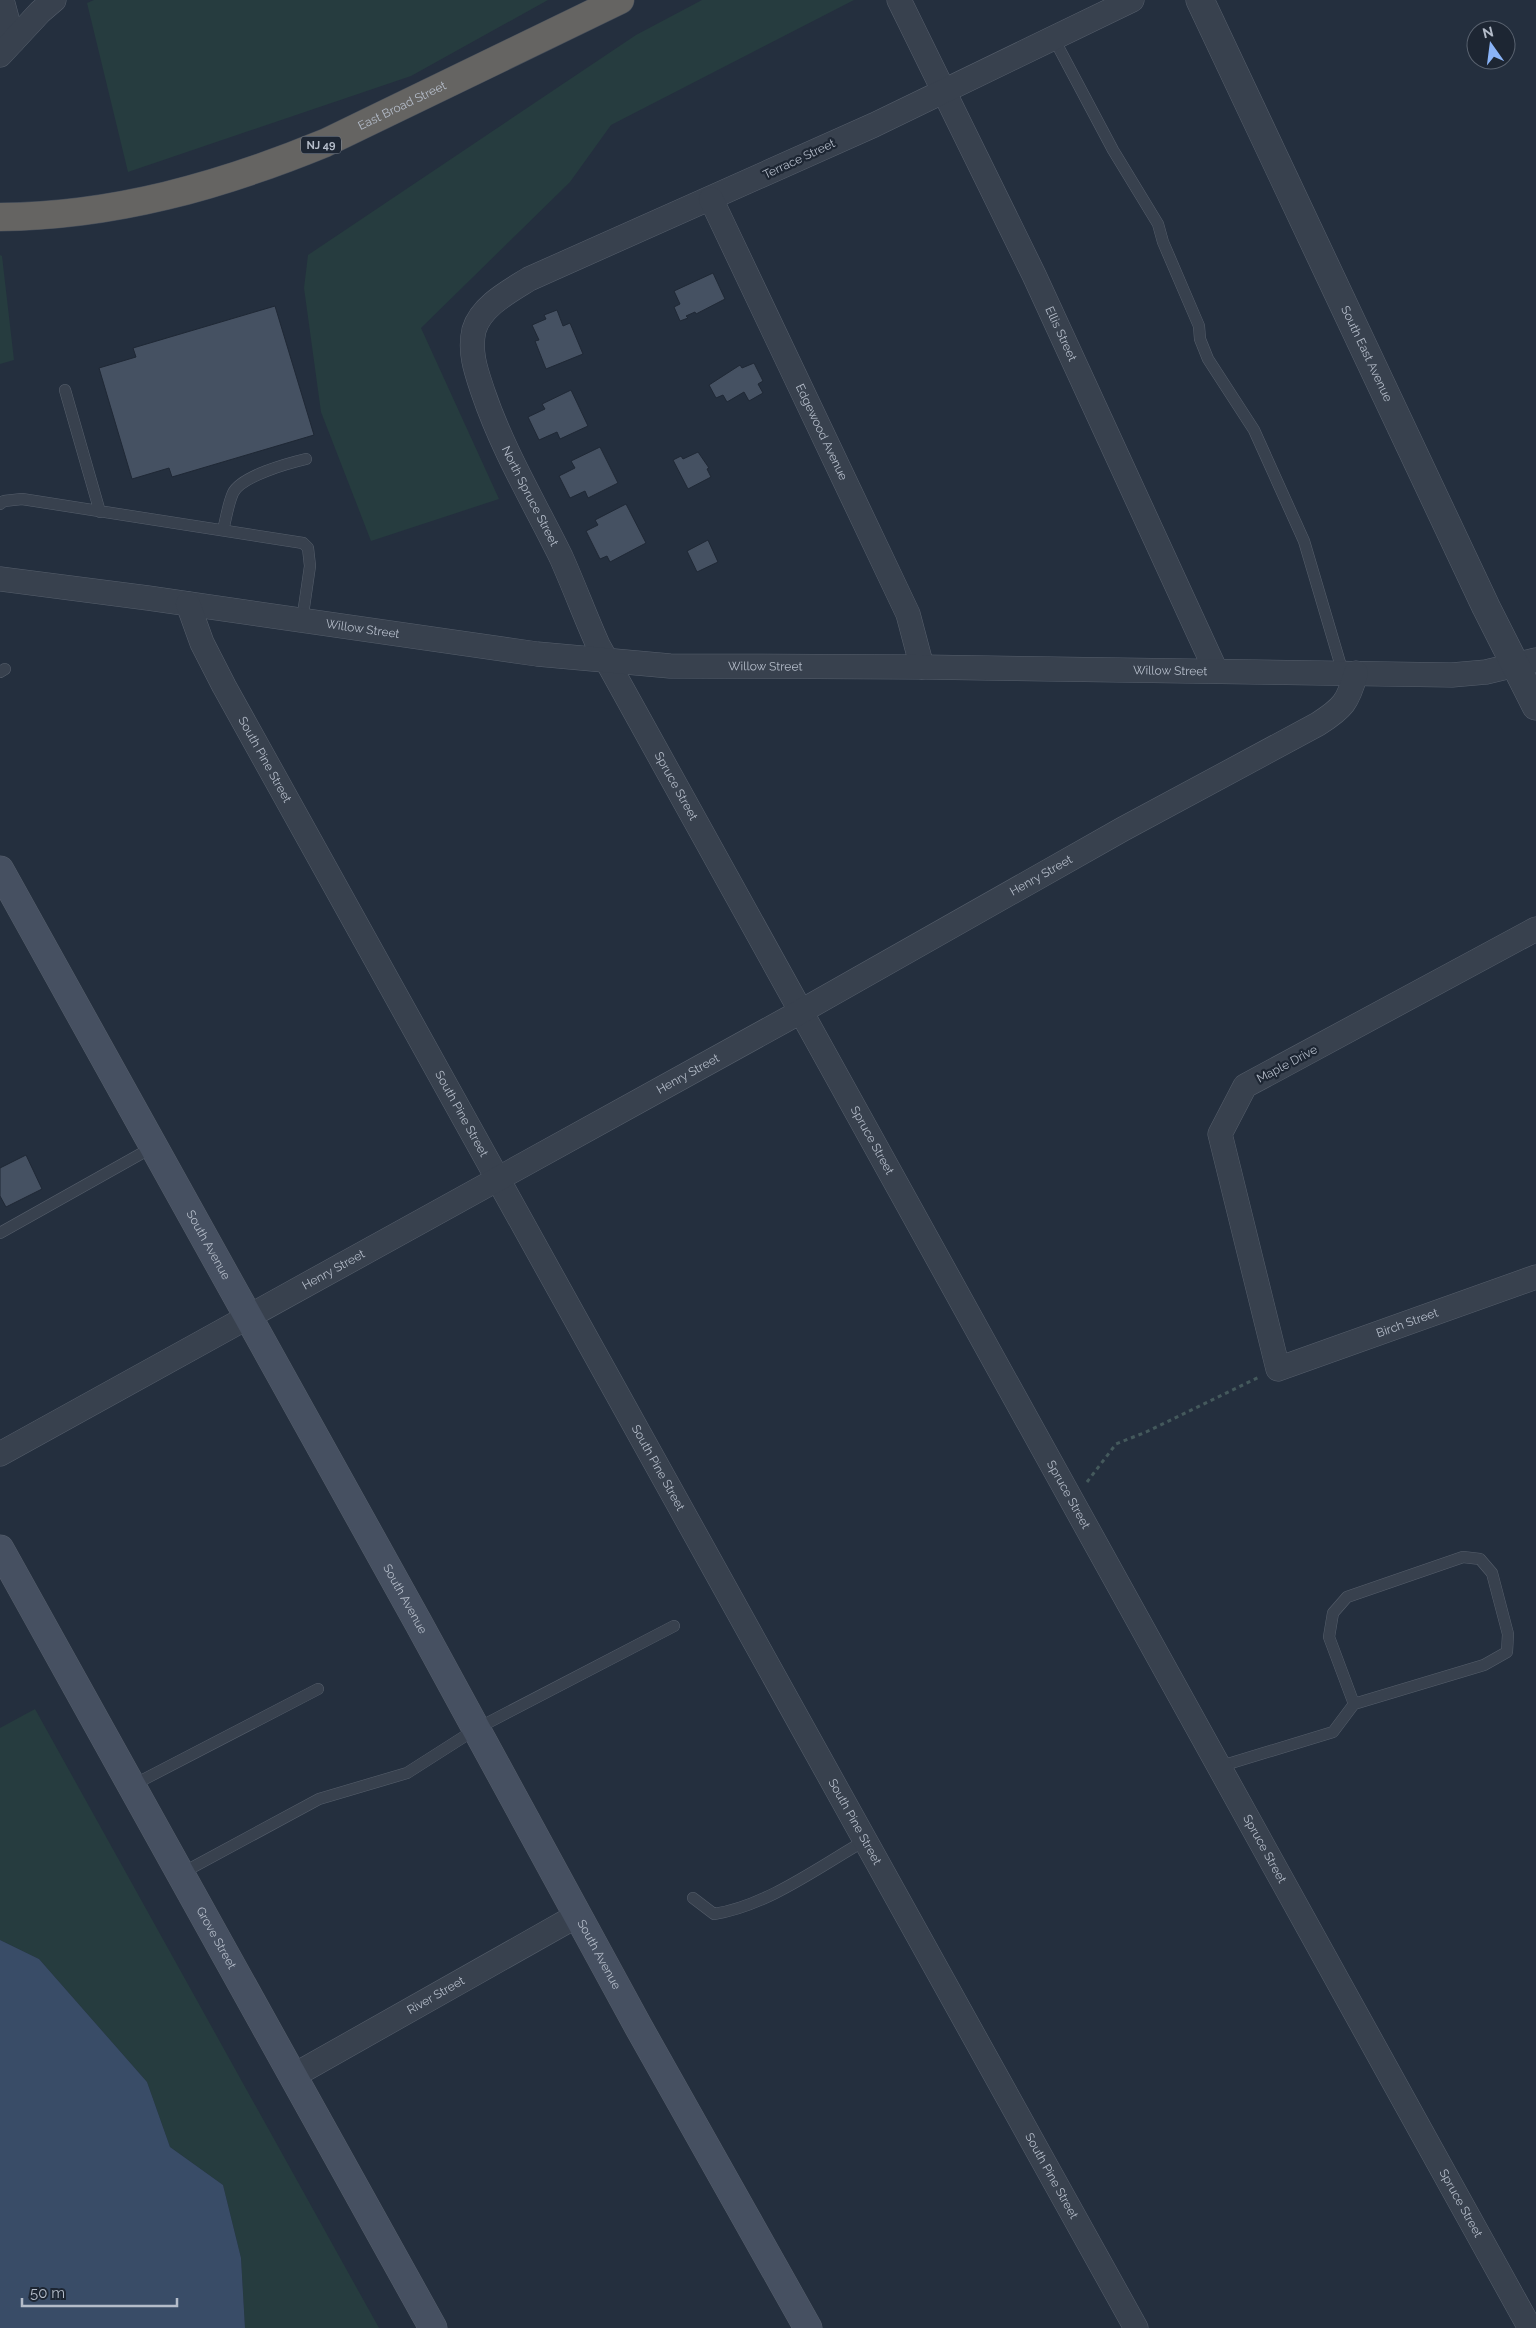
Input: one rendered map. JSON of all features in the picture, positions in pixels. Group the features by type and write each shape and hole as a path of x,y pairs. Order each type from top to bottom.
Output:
{"highway":[{"name":"East Broad Street","path":"0,217 74,214 119,207 172,196 278,162 325,143 620,0"}],"main road":[{"name":"South Avenue","path":"0,870 808,2328"},
{"name":"Grove Street","path":"0,1549 182,1873 433,2328"}],"street":[{"path":"2,0 6,48"},
{"path":"6,48 54,0"},
{"name":"Ellis Street","path":"898,0 1034,275 1216,671"},
{"name":"Terrace Street","path":"475,327 495,302 529,279 711,199 943,92 1132,0"},
{"name":"South East Avenue","path":"1200,0 1525,663 1536,706"},
{"name":"Edgewood Avenue","path":"711,199 908,614 922,667"},
{"name":"North Spruce Street","path":"475,327 472,344 473,362 494,422 515,470 561,557 606,660"},
{"name":"Willow Street","path":"0,579 537,654 670,666 922,667 1452,675 1486,672 1525,663"},
{"name":"South Pine Street","path":"188,604 202,644 224,686 496,1179 866,1840 1136,2328"},
{"name":"Spruce Street","path":"606,660 1530,2328"},
{"name":"Henry Street","path":"0,1454 800,1012 1123,829 1318,724 1340,710 1346,703 1350,673"},
{"name":"Maple Drive","path":"1278,1369 1220,1134 1245,1086 1536,929"},
{"name":"Birch Street","path":"1278,1369 1536,1277"},
{"name":"River Street","path":"293,2076 578,1915"}],"lane":[{"path":"1053,37 1113,150 1158,224 1163,242 1199,326 1200,339 1208,359 1254,430 1304,541 1350,673"},
{"path":"65,390 100,512"},
{"path":"223,530 234,491 255,477 282,465 306,459"},
{"path":"0,504 4,501 22,499 303,543 308,548 310,566 302,621"},
{"path":"0,1233 153,1147"},
{"path":"1218,1767 1333,1732 1354,1704 1484,1665 1507,1652 1508,1634 1492,1573 1480,1559 1463,1557 1347,1597 1333,1613 1329,1636 1354,1704"},
{"path":"182,1873 319,1799 407,1773 476,1729 674,1626"},
{"path":"133,1785 318,1689"},
{"path":"694,1898 714,1914 727,1912 771,1895 866,1840"}],"path":[{"path":"1072,1502 1116,1444 1146,1432 1222,1394 1278,1369"}],"green space":[{"path":"94,0 548,0 411,76 128,172 87,3"},
{"path":"702,0 854,0 611,125 570,182 421,328 499,499 371,541 321,412 304,288 308,255 636,35"},
{"path":"0,255 2,256 14,360 0,364"},
{"path":"35,1709 379,2328 245,2328 241,2258 223,2185 170,2147 147,2082 39,1959 0,1940 0,1728"}],"water":[{"path":"0,1940 39,1959 147,2082 170,2147 223,2185 241,2258 245,2328 0,2328"}],"building":[{"path":"713,273 725,299 696,314 695,312 686,316 688,318 680,321 674,307 680,304 674,291"},
{"path":"275,306 314,435 172,477 169,468 132,479 99,368 136,357 133,348"},
{"path":"557,310 563,326 570,323 583,354 546,369 535,341 539,340 532,325 546,319 544,315"},
{"path":"754,363 763,381 758,384 763,393 749,401 744,392 727,402 723,395 716,398 709,385 740,365 742,368"},
{"path":"571,390 588,426 560,439 557,432 539,440 528,417 545,409 542,404"},
{"path":"600,447 618,483 588,498 585,491 570,498 559,476 575,468 571,461"},
{"path":"698,452 709,468 707,469 711,477 688,489 673,460 681,456 683,459"},
{"path":"626,504 646,543 610,562 607,556 600,559 586,531 598,525 595,520"},
{"path":"708,540 718,562 697,572 687,551"},
{"path":"26,1155 42,1189 6,1207 0,1196 0,1168"}]}
